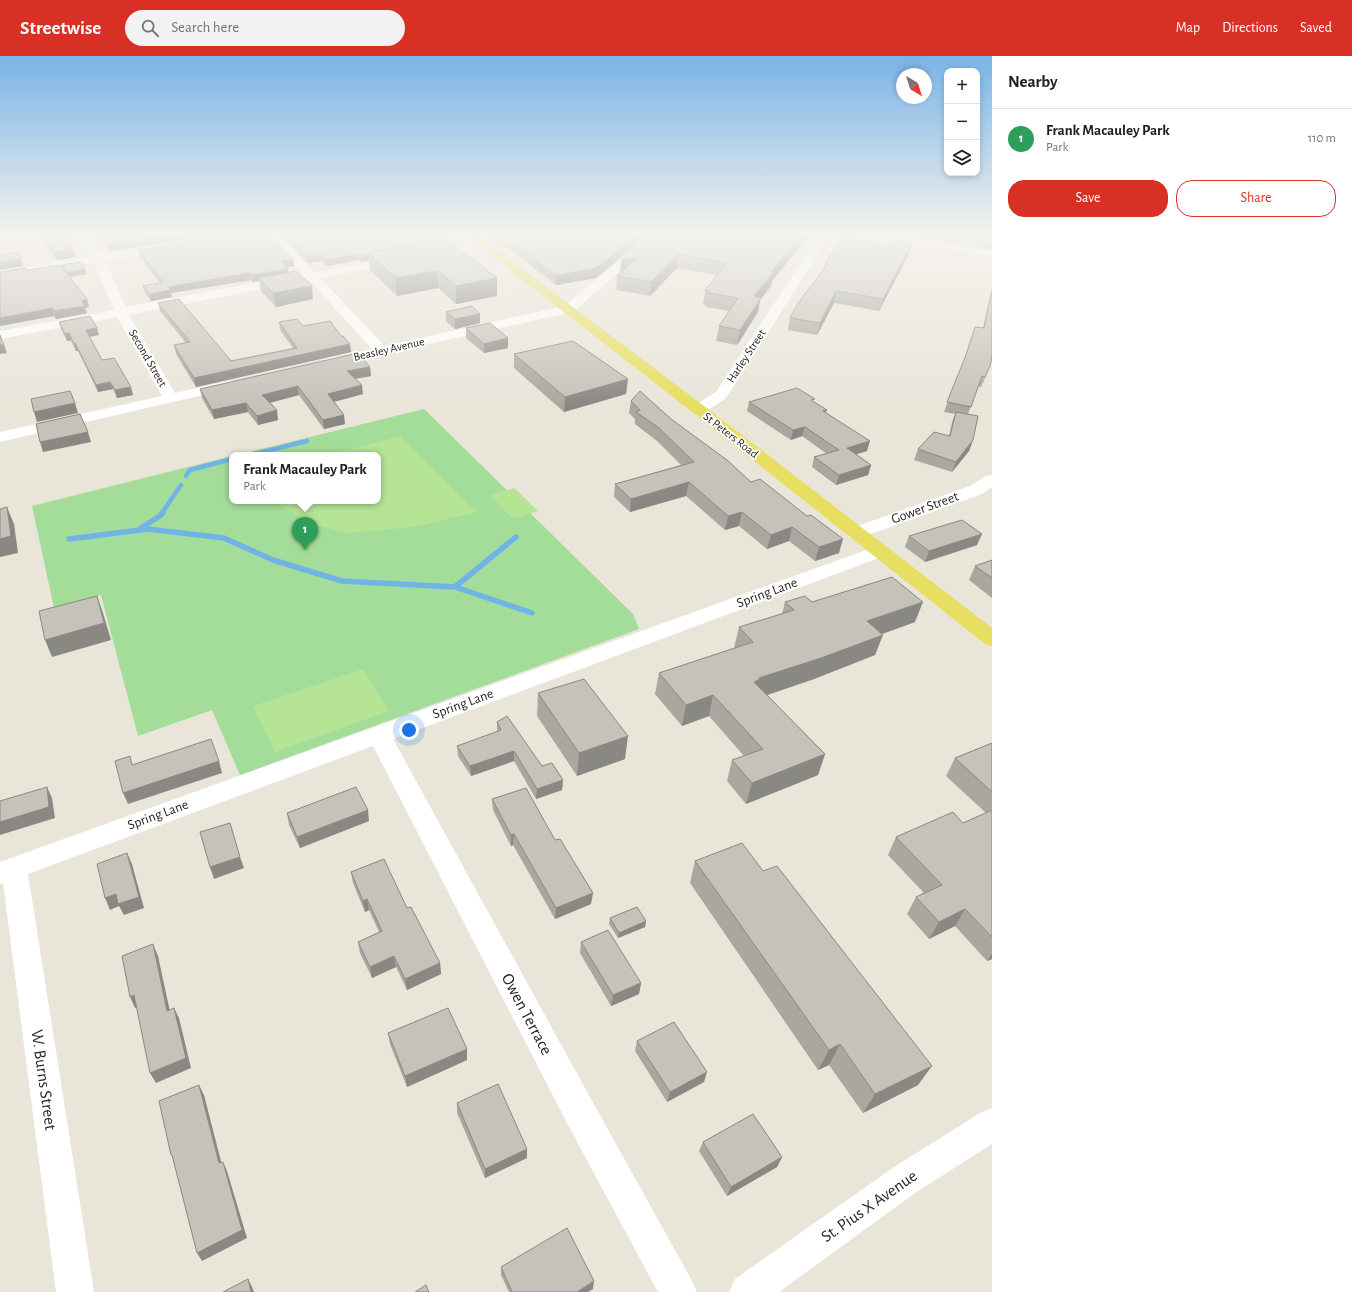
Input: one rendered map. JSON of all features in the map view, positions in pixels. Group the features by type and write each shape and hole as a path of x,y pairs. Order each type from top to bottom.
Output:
{"main road":[{"name":"St Peters Road","path":"544,291 992,639"}],"street":[{"name":"Second Street","path":"112,291 121,312 171,398"},
{"path":"0,335 234,291"},
{"path":"325,291 382,351"},
{"path":"568,309 590,291"},
{"name":"Harley Street","path":"698,409 721,395 789,291"},
{"name":"Beasley Avenue","path":"319,365 568,309"},
{"path":"0,437 241,382"},
{"name":"Gower Street","path":"856,533 976,490 992,480"},
{"name":"Spring Lane","path":"7,870 880,551"},
{"name":"Owen Terrace","path":"379,735 579,1111 678,1292"},
{"name":"W. Burns Street","path":"7,870 75,1292"},
{"name":"St. Pius X Avenue","path":"748,1292 903,1181 992,1124"}],"green space":[{"path":"424,409 633,614 639,629 240,775 212,710 138,736 101,595 54,608 32,506 229,457 229,504 381,504 381,452 249,452"},
{"path":"400,436 477,512 414,527 346,533 307,522 278,504 381,504 381,452 340,452"},
{"path":"514,488 538,511 513,519 490,495"},
{"path":"363,669 389,711 275,752 253,706"}],"building":[{"path":"0,291 80,291 87,299 82,301 85,306 54,311 52,308 0,318"},
{"path":"147,291 167,291 150,294"},
{"path":"271,291 286,291 273,293"},
{"path":"708,291 758,291 754,296 761,298 740,330 719,326 738,298 708,293 710,291"},
{"path":"807,291 887,291 883,299 836,291 820,323 790,318 798,303"},
{"path":"992,291 992,357 990,366 985,377 982,376 971,407 947,402 966,355 975,327 984,328"},
{"path":"179,299 231,361 297,348 279,322 297,319 303,326 330,321 341,336 343,336 350,344 194,378 174,345 190,342 158,303"},
{"path":"472,306 480,314 455,319 446,312"},
{"path":"90,316 97,328 86,330 102,360 114,358 131,387 115,390 110,382 96,385 75,343 74,344 69,333 65,334 59,322"},
{"path":"490,323 508,338 484,344 466,328"},
{"path":"0,335 4,345 0,345"},
{"path":"573,341 628,379 565,397 514,354"},
{"path":"358,353 370,367 347,371 362,385 328,394 344,415 323,420 298,386 262,395 277,410 257,416 246,403 212,410 200,389"},
{"path":"797,388 815,399 811,400 827,410 823,411 870,441 847,448 871,465 839,475 814,457 839,450 805,427 793,430 749,402"},
{"path":"70,391 75,403 34,412 31,399"},
{"path":"640,391 671,419 727,460 751,482 760,479 807,516 811,515 843,539 819,547 792,527 771,535 742,512 728,516 689,482 631,499 615,484 694,462 659,428 636,412 640,410 631,401"},
{"path":"956,412 978,416 973,440 956,462 918,449 934,432 950,436"},
{"path":"80,414 88,432 40,442 36,424"},
{"path":"7,507 11,536 0,539 0,509"},
{"path":"962,520 982,534 929,551 909,536"},
{"path":"992,560 992,578 975,566"},
{"path":"892,577 923,602 867,621 883,635 821,658 759,678 760,679 754,682 825,754 752,783 732,760 763,749 713,695 686,705 659,673 753,642 739,627 794,610 785,602 805,596 812,602"},
{"path":"97,596 104,623 45,640 39,611"},
{"path":"584,679 628,736 579,753 538,693"},
{"path":"507,716 542,766 552,763 563,780 537,789 514,751 470,766 457,746 501,730 497,722"},
{"path":"211,739 219,761 123,793 115,761 130,756 132,765"},
{"path":"992,743 992,792 955,758"},
{"path":"47,787 49,807 0,822 0,801"},
{"path":"356,787 368,810 297,837 287,813"},
{"path":"526,788 555,840 560,839 593,893 556,908 514,834 511,835 492,799"},
{"path":"992,810 992,937 965,909 939,922 916,897 942,885 896,837 953,812 963,823"},
{"path":"230,823 240,857 210,867 200,832"},
{"path":"742,843 763,871 777,866 932,1066 875,1094 840,1044 829,1050 695,861"},
{"path":"127,853 139,897 118,904 116,894 105,898 97,864"},
{"path":"384,859 407,908 411,907 440,963 405,979 394,956 370,967 358,942 382,931 367,899 363,901 351,872"},
{"path":"637,907 646,921 619,933 610,918"},
{"path":"608,930 641,983 613,995 581,942"},
{"path":"153,944 167,1011 174,1008 186,1058 150,1073 134,995 130,997 122,956"},
{"path":"448,1008 467,1049 405,1076 388,1033"},
{"path":"674,1022 707,1072 670,1092 637,1041"},
{"path":"498,1084 527,1149 485,1169 457,1103"},
{"path":"199,1085 219,1163 223,1162 242,1230 197,1253 171,1155 159,1101"},
{"path":"753,1114 782,1157 731,1187 703,1142"},
{"path":"567,1228 594,1281 577,1292 512,1292 501,1267"},
{"path":"248,1279 251,1292 223,1292"},
{"path":"426,1285 429,1292 415,1292"}],"waterway":[{"path":"262,452 307,441"},
{"path":"186,476 190,470 229,460"},
{"path":"162,513 181,485"},
{"path":"141,528 160,516 163,512"},
{"path":"69,539 148,529 224,538 273,560 342,581 455,587"},
{"path":"455,587 516,537"},
{"path":"455,587 532,613"}],"place":[{"name":"Frank Macauley Park","path":"305,550"}]}
